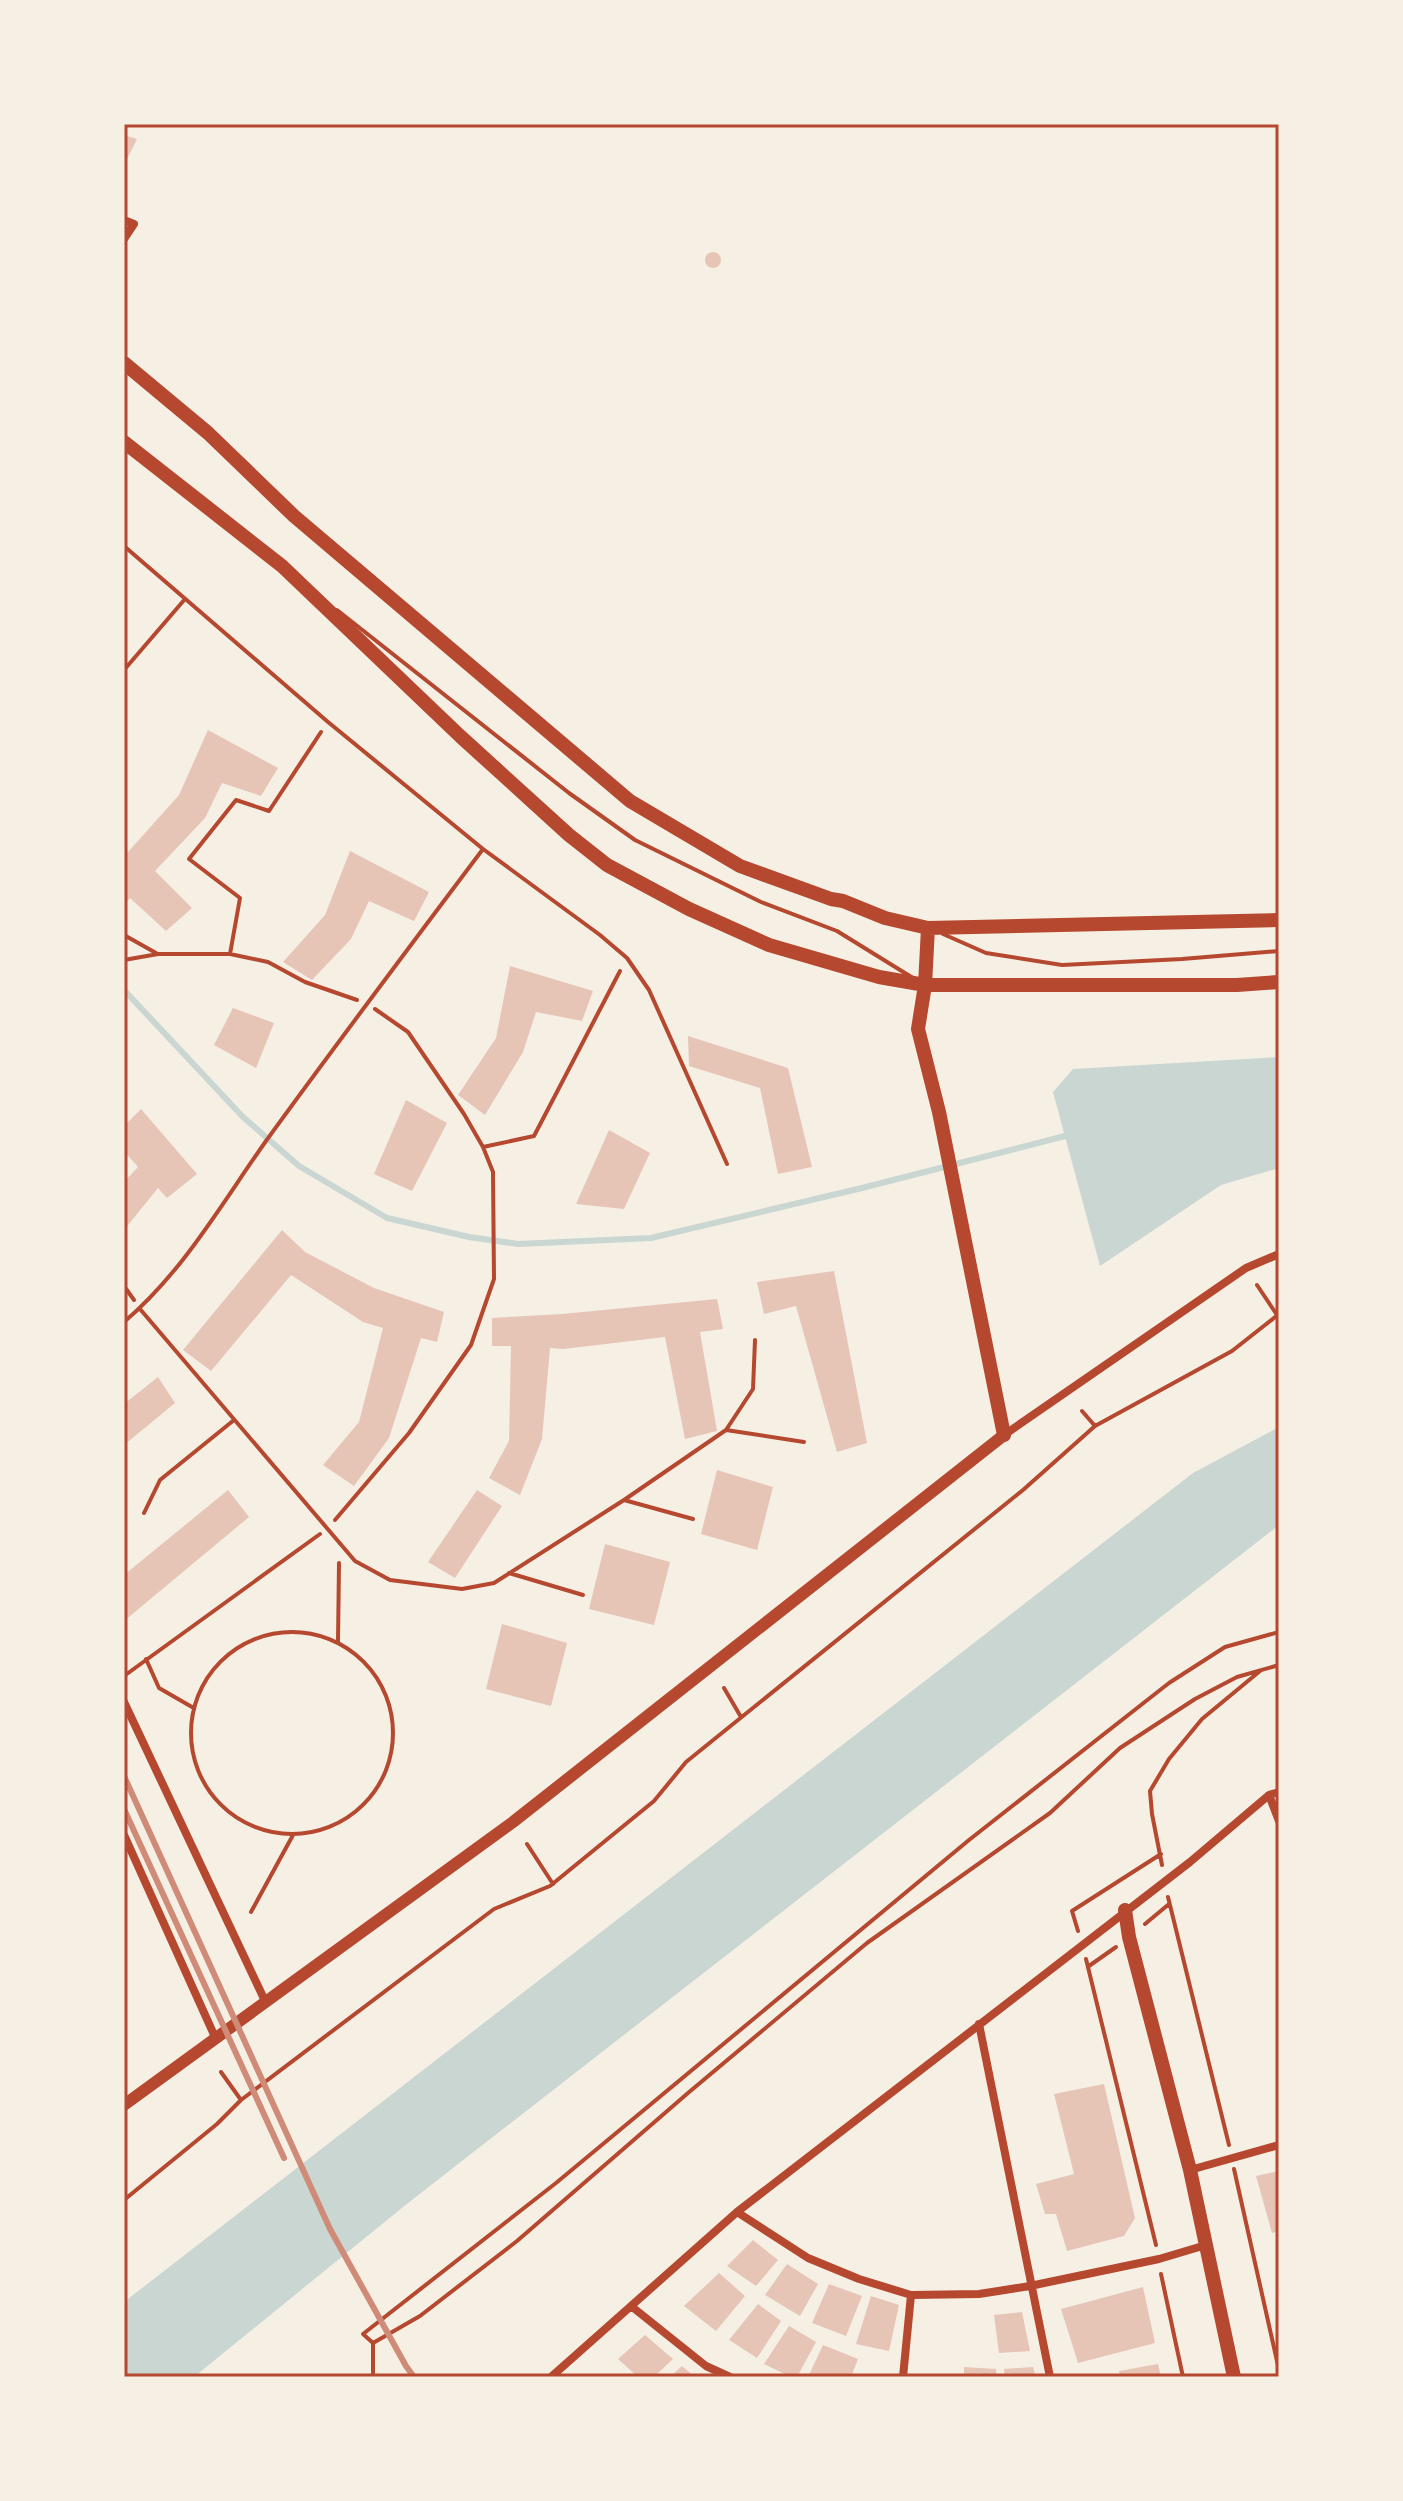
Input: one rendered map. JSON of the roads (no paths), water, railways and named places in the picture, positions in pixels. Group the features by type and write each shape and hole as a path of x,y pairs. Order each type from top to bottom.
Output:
{"main road":[{"path":"124,363 208,433 294,516 630,801 740,866 885,918 928,928 1279,920"},
{"path":"124,442 282,566 569,835 607,865 689,909 769,945 879,977 925,985 1237,985 1279,982"},
{"path":"124,2105 513,1822 1004,1435 939,1112 918,1029 925,985 928,928"},
{"path":"1125,1910 1133,1952 1190,2170 1234,2377"}],"street":[{"path":"124,220 134,224 124,239"},
{"path":"1004,1435 1246,1268 1279,1254"},
{"path":"124,1702 266,2003"},
{"path":"551,2377 737,2212 1190,1862 1269,1795 1279,1792"},
{"path":"1269,1795 1279,1821"},
{"path":"124,1835 215,2037"},
{"path":"979,2024 1050,2377"},
{"path":"1190,2170 1279,2145"},
{"path":"737,2212 808,2258 859,2279 911,2295 979,2294 1030,2286 1159,2259 1206,2245"},
{"path":"903,2377 911,2295"},
{"path":"631,2306 706,2366 730,2377"}],"lane":[{"path":"124,546 328,722 483,849 627,958 649,990 727,1164"},
{"path":"282,566 569,793 635,840 761,902 837,931 925,985"},
{"path":"124,670 186,599"},
{"path":"124,1322 140,1309 183,1261 316,1072 483,849"},
{"path":"928,928 986,953 1062,965 1279,951"},
{"path":"140,1309 355,1561 390,1580 462,1589 494,1583 726,1430 753,1389 755,1340"},
{"path":"144,1513 160,1480 234,1420"},
{"path":"726,1430 804,1442"},
{"path":"624,1500 693,1519"},
{"path":"509,1573 583,1595"}],"waterway":[{"path":"124,990 243,1117 299,1166 387,1218 469,1237 518,1244 651,1238 1065,1136"}],"railway":[{"path":"124,1776 330,2229 414,2377"},
{"path":"124,1809 284,2158"}]}
